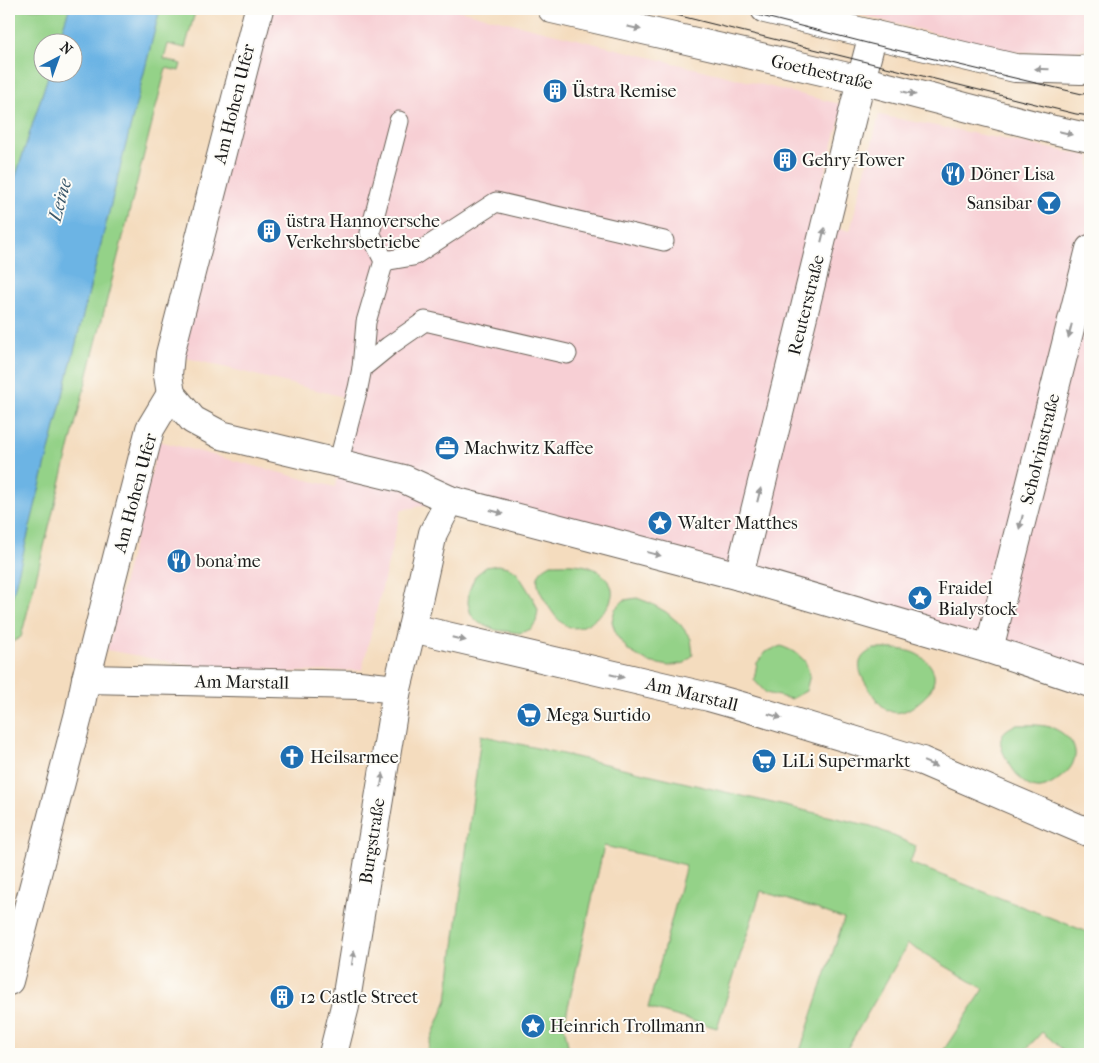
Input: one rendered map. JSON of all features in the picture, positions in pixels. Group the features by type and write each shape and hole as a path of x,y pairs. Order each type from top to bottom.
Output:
{"street":[{"name":"Am Hohen Ufer","path":"9,981 150,429 171,394 168,375 170,354 259,9"},
{"name":"Goethestraße","path":"552,9 861,80 1090,138"},
{"path":"764,9 1015,68 1081,70 1090,68"},
{"name":"Reuterstraße","path":"739,576 873,34"},
{"name":"Scholvinstraße","path":"989,649 1090,249"},
{"path":"171,394 193,420 221,435 404,479 450,500 739,576 989,649 1090,683"},
{"path":"412,628 432,533 450,500"},
{"name":"Am Marstall","path":"412,628 709,697 748,708 922,761 1090,833"},
{"name":"Burgstraße","path":"333,1054 345,1006 397,689 412,628"},
{"name":"Am Marstall","path":"86,679 359,685 397,689"}],"lane":[{"path":"338,464 356,400 362,368 366,322 384,261 370,233 399,121"},
{"path":"384,261 414,256 496,202 664,241"},
{"path":"362,368 425,321 567,354"}],"shaded area":[{"path":"265,9 454,9 844,105 811,221 850,231 879,115 1090,156 1090,683 450,500 401,510 362,670 236,674 107,650 159,441 335,487 356,400 175,355"},
{"path":"836,9 1090,9 1090,47 1068,52 1009,52"}],"green space":[{"path":"9,9 196,9 185,48 168,44 164,59 181,64 179,71 166,68 21,637 9,644"},
{"path":"551,564 582,565 597,570 602,574 612,588 610,602 605,609 597,617 581,627 574,628 562,623 546,602 538,584 540,572"},
{"path":"498,565 516,571 534,600 538,610 536,622 531,629 520,633 496,630 479,623 471,615 468,603 469,591 475,576 486,567"},
{"path":"637,598 666,612 680,624 691,639 693,655 685,663 669,666 648,662 629,651 616,635 612,621 615,609 624,600"},
{"path":"781,646 795,652 805,661 810,675 806,691 791,699 766,693 754,680 757,663 765,652"},
{"path":"874,649 904,650 919,655 928,663 934,673 932,687 919,702 902,712 896,713 889,711 878,702 861,675 860,668 862,657"},
{"path":"1015,725 1050,727 1069,739 1075,749 1073,763 1060,778 1051,784 1037,788 1025,783 1014,771 1003,751 1001,738 1003,733"},
{"path":"481,735 871,826 916,846 910,863 1090,933 1090,1054 1068,1054 1042,1032 1022,1054 941,1054 984,989 908,944 844,1054 799,1054 844,919 761,891 717,1028 648,1008 686,865 604,846 564,1025 569,1054 426,1054 447,1000"}],"water":[{"name":"Leine","path":"69,9 160,9 9,610 9,197 46,82 82,82 82,32 61,32"}],"tram line":[{"path":"652,9 1090,116"},
{"path":"734,9 1082,94 1090,93"}],"place":[{"name":"Üstra Remise","path":"555,91"},
{"name":"Gehry-Tower","path":"785,160"},
{"name":"Döner Lisa","path":"953,174"},
{"name":"Sansibar","path":"1049,203"},
{"name":"üstra Hannoversche Verkehrsbetriebe","path":"269,231"},
{"name":"Machwitz Kaffee","path":"447,448"},
{"name":"Walter Matthes","path":"660,523"},
{"name":"bona'me","path":"179,561"},
{"name":"Fraidel Bialystock","path":"920,598"},
{"name":"Mega Surtido","path":"529,715"},
{"name":"Heilsarmee","path":"292,757"},
{"name":"LiLi Supermarkt","path":"764,761"},
{"name":"12 Castle Street","path":"282,997"},
{"name":"Heinrich Trollmann","path":"533,1026"}]}
